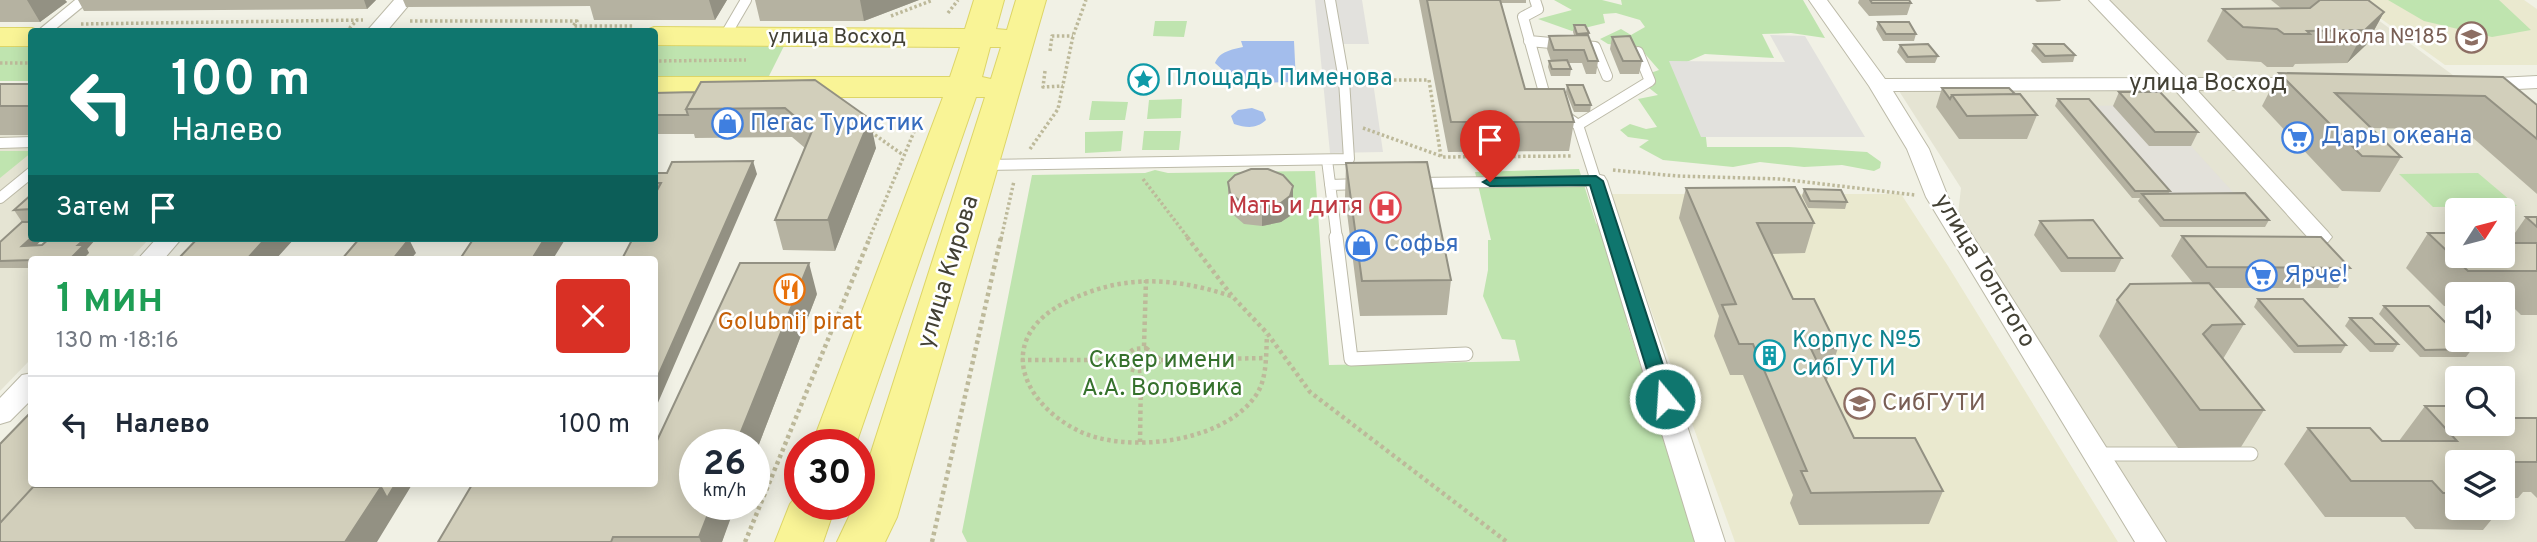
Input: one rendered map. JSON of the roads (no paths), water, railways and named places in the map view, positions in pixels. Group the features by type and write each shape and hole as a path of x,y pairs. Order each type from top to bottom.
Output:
{"main road":[{"name":"улица Кирова","path":"839,429 963,86 989,0"},
{"name":"улица Кирова","path":"862,542 874,517 1000,165 1005,87 1031,0"},
{"name":"улица Восход","path":"658,32 725,36 1020,38"},
{"path":"0,37 28,33"},
{"name":"улица Восход","path":"658,87 1005,87"},
{"path":"799,542 807,520"}],"street":[{"path":"380,26 404,0"},
{"name":"улица Толстого","path":"1818,0 1879,85 1918,149 1937,197 2151,542"},
{"path":"2098,0 2181,85 2320,237"},
{"path":"2506,108 2465,85 2537,82"},
{"name":"улица Восход","path":"1879,85 2322,85"},
{"path":"1591,168 1710,542"},
{"path":"153,256 166,242"},
{"path":"0,414 28,386"}],"lane":[{"path":"46,28 83,0"},
{"path":"725,36 746,0"},
{"path":"1000,165 1349,159 1344,80 1330,0"},
{"path":"1404,183 1591,168 1578,125 1547,103 1523,18 1538,9 1535,0"},
{"path":"1529,41 1595,47 1607,76"},
{"path":"1578,125 1650,81 1638,52"},
{"path":"0,143 28,142"},
{"path":"1327,160 1351,359 1466,354"},
{"path":"0,198 28,175"},
{"path":"1330,184 1378,184"},
{"path":"2096,454 2251,454"}],"water":[{"path":"1241,41 1294,41 1296,82 1245,83 1243,76 1225,72 1215,63 1217,59 1223,53 1243,47"},
{"path":"1252,108 1263,112 1266,120 1251,127 1234,124 1231,116 1238,110"}],"place":[{"name":"Школа №185","path":"2471,37"},
{"name":"Площадь Пименова","path":"1143,79"},
{"name":"Пегас Туристик","path":"727,124"},
{"name":"Дары океана","path":"2298,137"},
{"name":"Мать и дитя","path":"1386,207"},
{"name":"Софья","path":"1361,245"},
{"name":"Ярче!","path":"2261,276"},
{"name":"Golubnij pirat","path":"790,289"},
{"name":"Корпус №5 СибГУТИ","path":"1769,355"},
{"name":"СибГУТИ","path":"1859,404"}],"park label":[{"name":"Cквер имени А.А. Воловика","path":"1162,375"}]}
